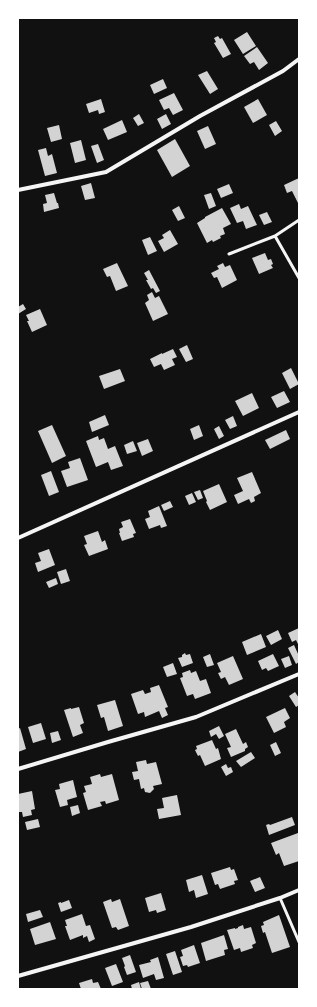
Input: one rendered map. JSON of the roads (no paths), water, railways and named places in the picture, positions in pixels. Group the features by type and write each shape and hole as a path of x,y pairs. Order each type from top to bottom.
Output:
{"street":[{"path":"18,190 106,172 200,116 283,71 299,59"},
{"path":"18,538 299,412"},
{"path":"18,769 196,718 299,674"},
{"path":"18,976 191,927 280,898 299,890"}],"lane":[{"path":"229,254 275,236 299,220"},
{"path":"275,236 299,278"},
{"path":"280,898 299,942"}]}
